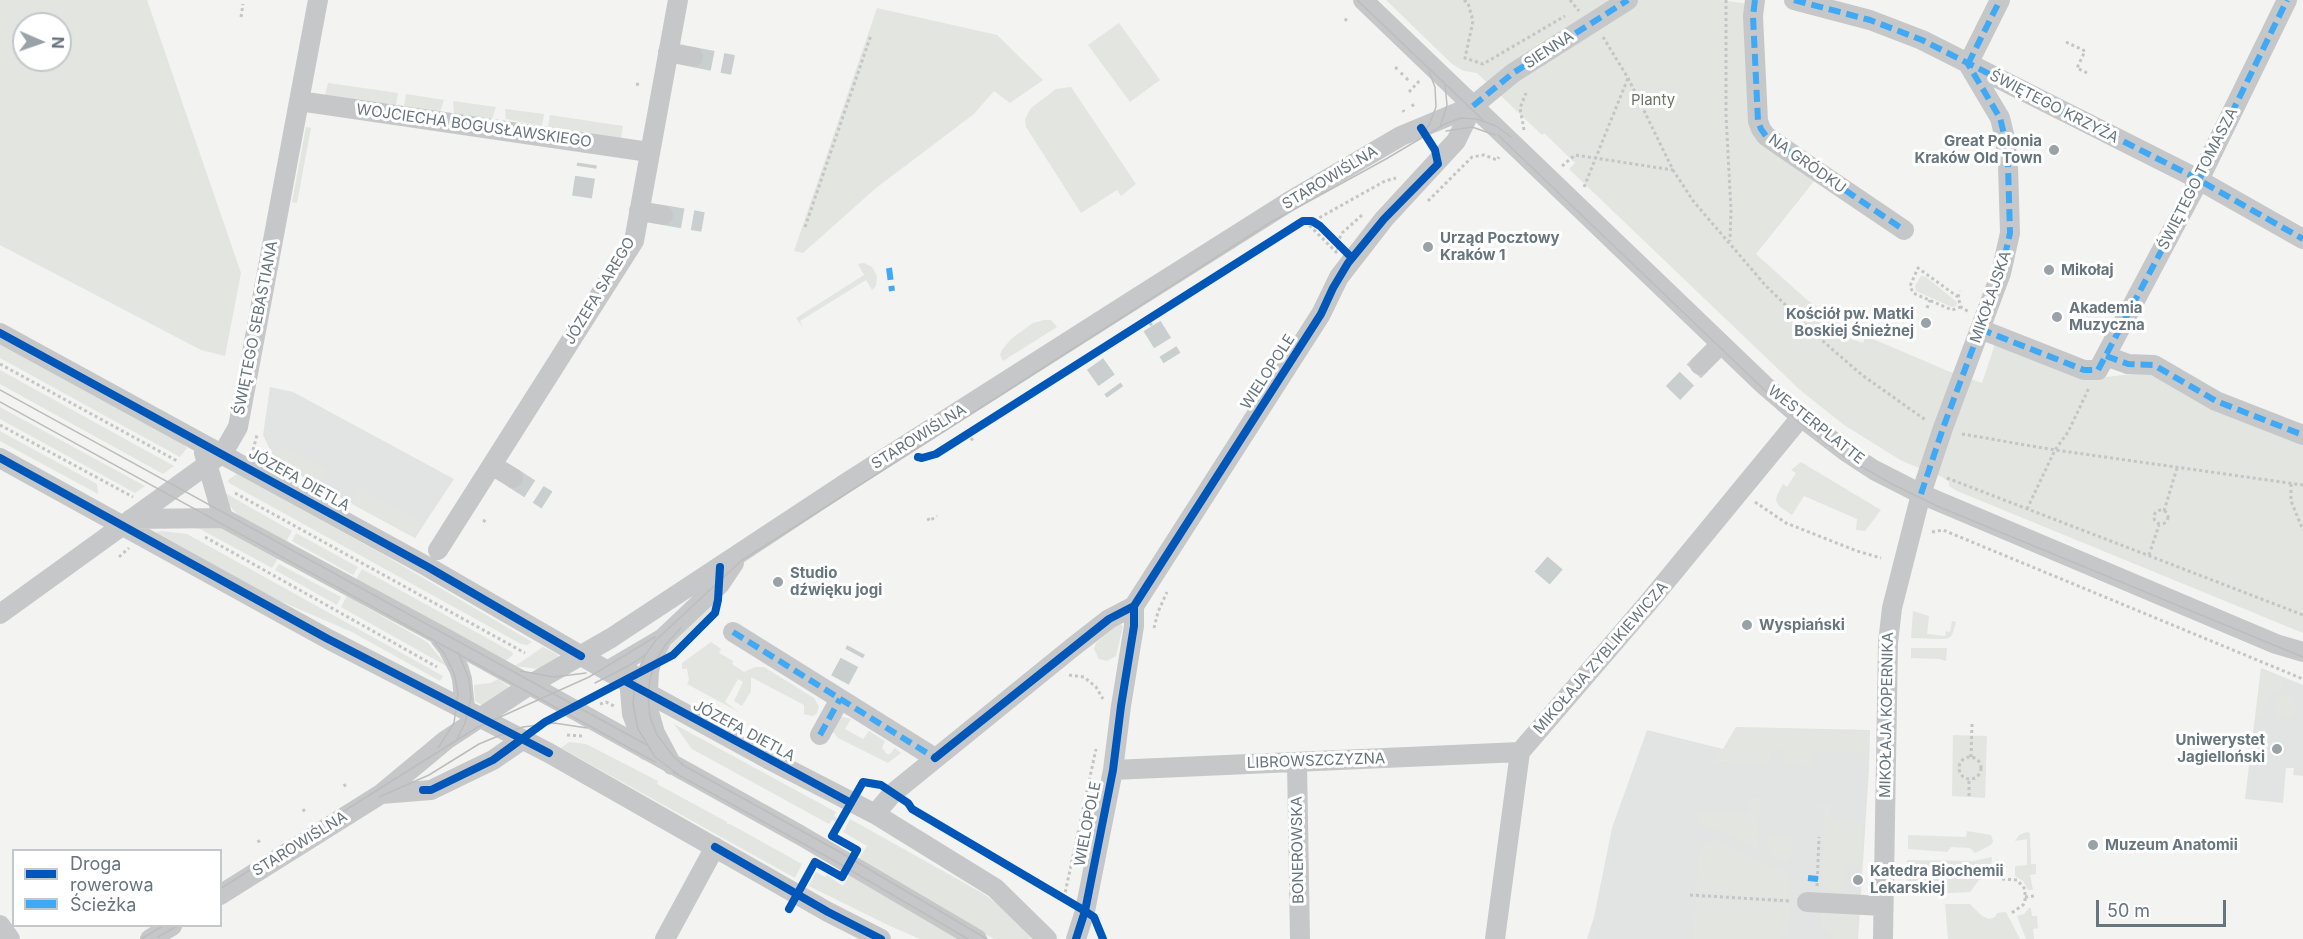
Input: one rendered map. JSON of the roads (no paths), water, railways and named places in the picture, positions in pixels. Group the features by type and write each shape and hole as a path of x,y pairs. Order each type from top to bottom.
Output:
{"street":[{"name":"ŚWIĘTEGO SEBASTIANA","path":"0,614 215,459 238,427 318,0"},
{"name":"JÓZEFA SAREGO","path":"438,550 634,241 678,0"},
{"name":"WESTERPLATTE","path":"1362,0 1721,344 1801,417 1865,464 1921,494 2276,644 2303,652"},
{"name":"SIENNA","path":"1473,106 1513,74 1628,0"},
{"name":"NA GRÓDKU","path":"1755,0 1753,28 1758,121 1761,129 1766,136 1802,162 1904,230"},
{"name":"ŚWIĘTEGO KRZYŻA","path":"1794,0 1870,20 1922,40 2199,180 2303,239"},
{"path":"1968,64 2000,0"},
{"name":"ŚWIĘTEGO TOMASZA","path":"2102,363 2199,180 2287,0"},
{"path":"668,52 693,57"},
{"name":"MIKOŁAJSKA","path":"1921,494 1976,321 2001,273 2010,233 2005,138 2000,118 1968,64"},
{"name":"WOJCIECHA BOGUSŁAWSKIEGO","path":"299,101 650,152"},
{"name":"WIELOPOLE","path":"875,814 893,793 1109,619 1134,606 1321,314 1347,258 1456,141 1473,106"},
{"name":"STAROWIŚLNA","path":"222,894 381,794 446,740 473,714 529,686 581,656 1290,201 1401,136 1473,106"},
{"path":"639,211 663,215"},
{"path":"1976,321 2084,370 2102,363 2154,365 2216,401 2303,435"},
{"name":"JÓZEFA DIETLA","path":"0,333 200,442 215,459 428,567 634,686 875,814 995,888 1044,937"},
{"path":"1700,365 1721,344"},
{"name":"MIKOŁAJA ZYBLIKIEWICZA","path":"1520,752 1648,603 1801,417"},
{"path":"0,458 126,522 328,639 522,740 828,912 881,939"},
{"path":"215,459 223,518"},
{"path":"492,465 513,478"},
{"name":"MIKOŁAJA KOPERNIKA","path":"1883,939 1889,623 1921,494"},
{"path":"126,522 223,518 437,633 810,841 977,939"},
{"path":"607,671 663,638 720,584 743,551"},
{"name":"WIELOPOLE","path":"1076,939 1085,911 1113,770 1120,706 1134,626 1134,606"},
{"path":"733,632 935,759"},
{"path":"437,633 459,669 473,714"},
{"path":"634,686 663,638"},
{"path":"644,651 635,663 632,714 646,750"},
{"path":"634,686 672,765"},
{"path":"820,735 840,699"},
{"name":"STAROWIŚLNA","path":"381,794 431,789 493,760 522,740"},
{"path":"1495,939 1520,752"},
{"name":"LIBROWSZCZYZNA","path":"1113,770 1520,752"},
{"name":"BONEROWSKA","path":"1297,762 1300,939"},
{"path":"665,939 715,847"},
{"path":"1814,896 1883,906"},
{"path":"0,925 10,939"},
{"path":"150,939 170,927"}],"tunnel":[{"path":"693,57 733,65"},
{"path":"582,197 587,164"},
{"path":"663,215 703,222"},
{"path":"1152,326 1172,358"},
{"path":"1095,364 1115,392"},
{"path":"1673,393 1700,365"},
{"path":"513,478 547,500"},
{"path":"1541,564 1562,582"},
{"path":"840,680 856,650"}],"tram line":[{"path":"1357,0 1483,120"},
{"path":"1421,136 1429,125 1436,107 1435,87 1429,72"},
{"path":"1440,127 1447,105 1445,84"},
{"path":"679,775 655,757 638,729 633,704 636,675 656,640 741,561 1271,222 1445,124 1461,118 1477,119 1496,126 1511,137"},
{"path":"1446,131 1472,127 1495,135"},
{"path":"1498,135 1778,403 1843,456 1937,506 2303,657"},
{"path":"0,390 647,745"},
{"path":"0,402 655,762"},
{"path":"681,628 666,644 656,660 648,696 650,717 657,735 674,757 686,767"},
{"path":"222,888 478,727 589,677 655,637"},
{"path":"435,643 444,653 454,673 458,693 454,723 438,748"},
{"path":"457,739 465,723 471,697 469,679 458,652"},
{"path":"595,683 645,655"},
{"path":"521,671 554,677 586,673"},
{"path":"379,797 429,775 479,744 523,727 554,723 587,728"},
{"path":"681,764 838,851 987,939"},
{"path":"673,772 833,860 968,939"},
{"path":"141,939 161,927"},
{"path":"158,937 175,927"}],"place":[{"name":"Great Polonia Kraków Old Town","path":"2054,150"},
{"name":"Urząd Pocztowy Kraków 1","path":"1428,247"},
{"name":"Mikołaj","path":"2049,270"},
{"name":"Akademia Muzyczna","path":"2057,317"},
{"name":"Kościół pw. Matki Boskiej Śnieżnej","path":"1926,323"},
{"name":"Studio dźwięku jogi","path":"778,582"},
{"name":"Wyspiański","path":"1747,625"},
{"name":"Uniwerystet Jagielloński","path":"2277,749"},
{"name":"Muzeum Anatomii","path":"2093,845"},
{"name":"Katedra Biochemii Lekarskiej","path":"1858,880"}],"park label":[{"name":"Planty","path":"1653,100"}]}
